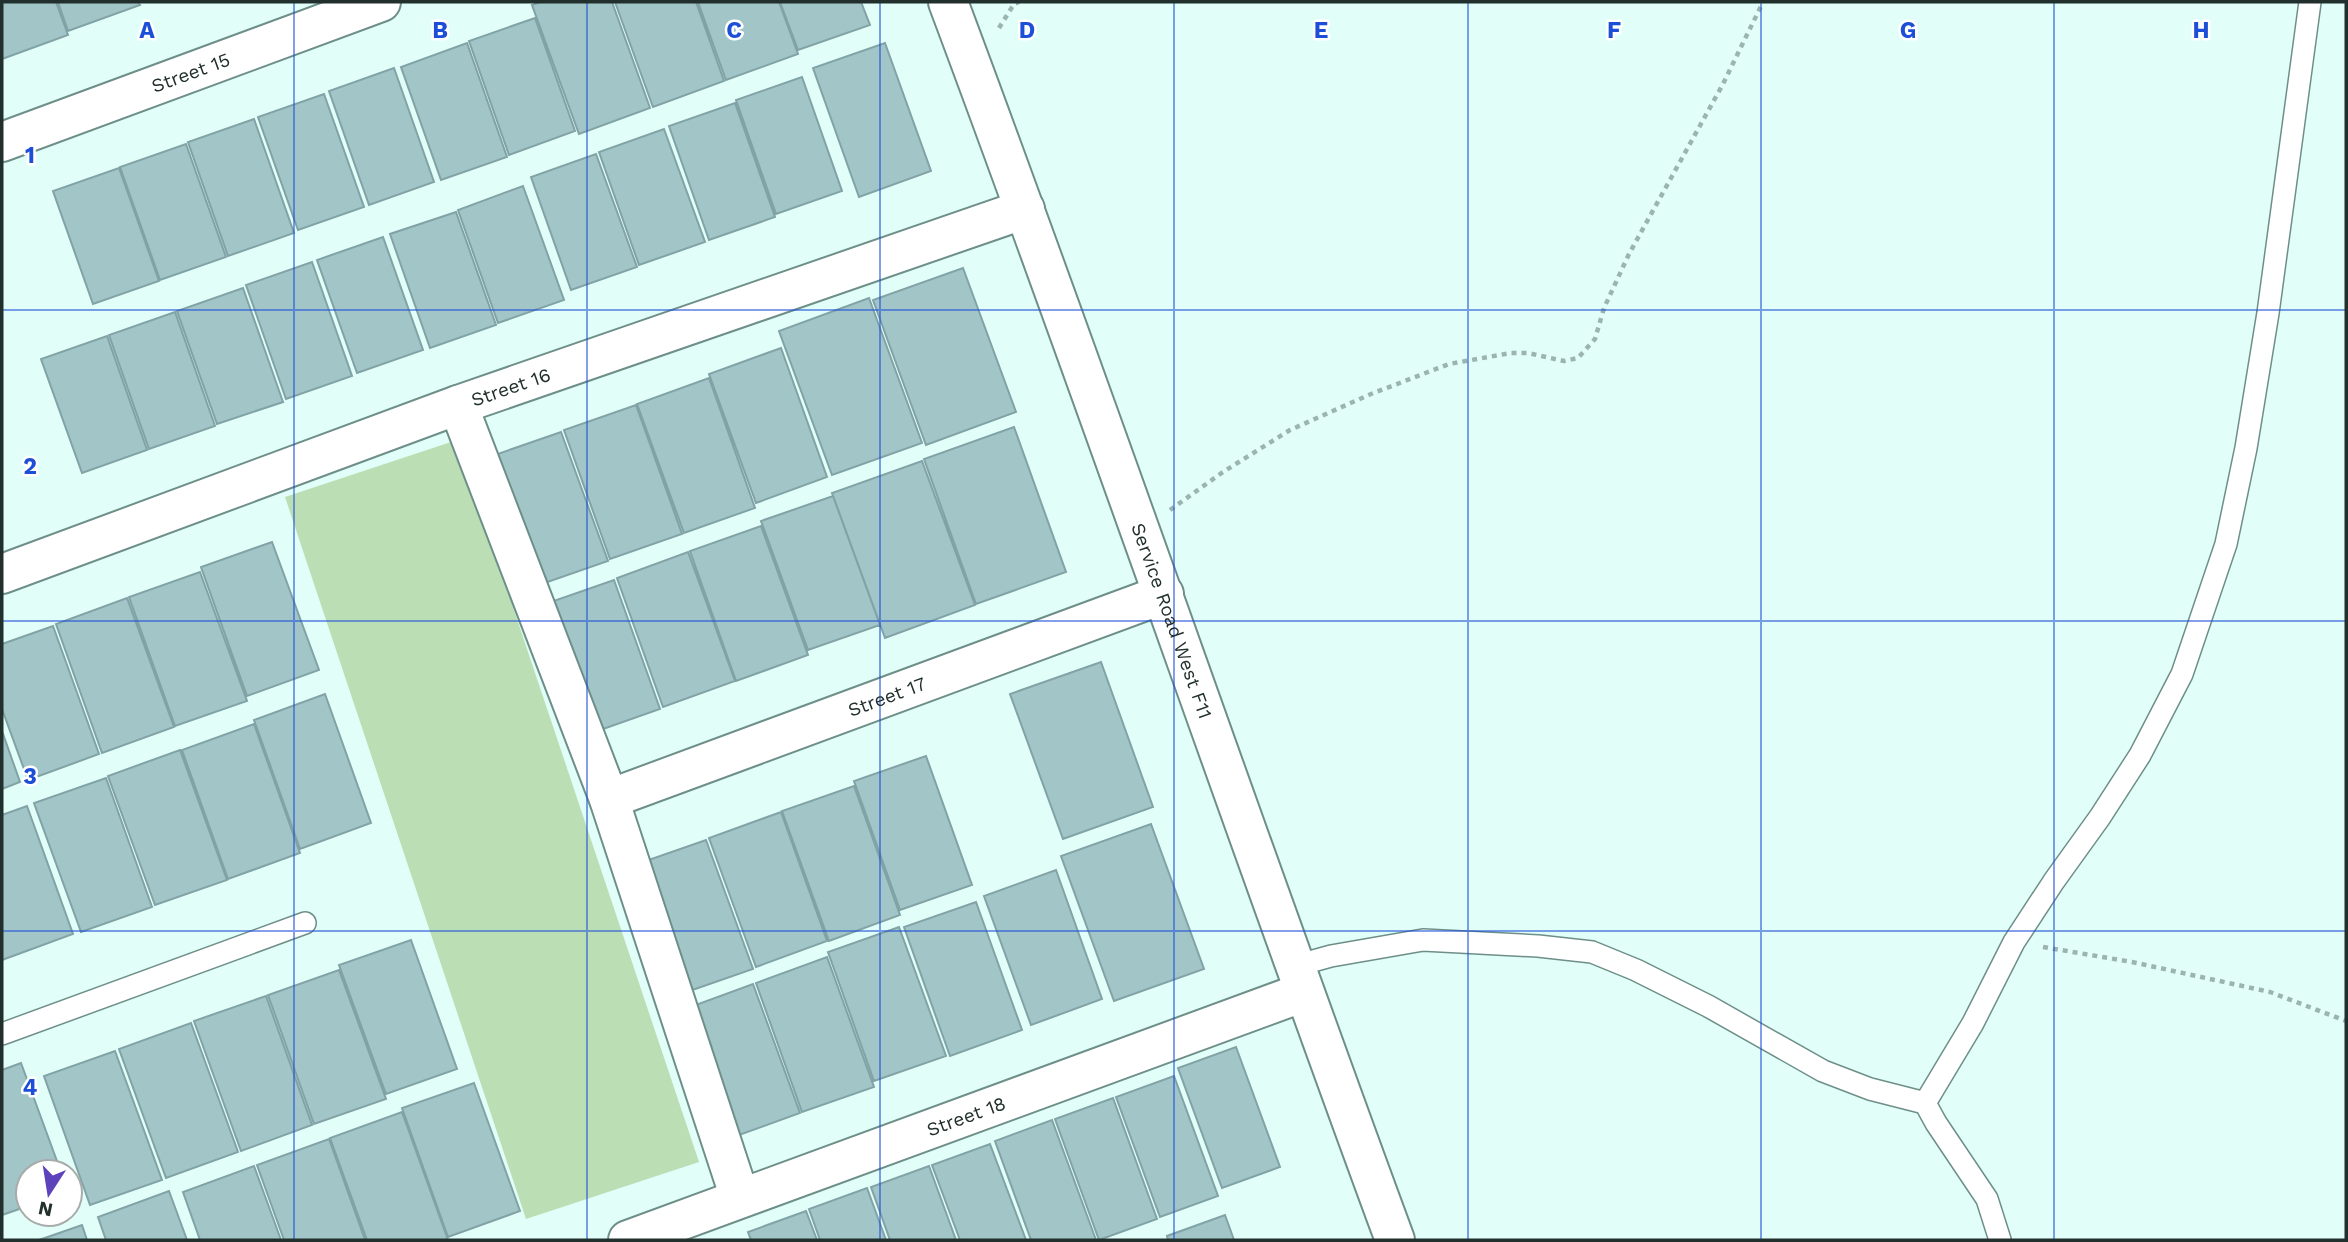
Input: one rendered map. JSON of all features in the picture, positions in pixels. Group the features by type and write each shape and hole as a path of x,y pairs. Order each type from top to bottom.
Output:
{"street":[{"name":"Street 15","path":"2,142 381,2"},
{"name":"Service Road West F11","path":"948,2 1141,530 1299,979 1395,1240"},
{"name":"Street 16","path":"2,575 458,404 1025,209"},
{"path":"458,404 609,799 740,1198"},
{"name":"Street 17","path":"609,799 1164,594"},
{"name":"Street 18","path":"639,1238 1299,979"}],"lane":[{"path":"1925,1103 1972,1023 2014,942 2140,755 2182,674 2226,544 2246,448 2268,313 2310,2"},
{"path":"2,1034 305,923"},
{"path":"1299,979 1331,956 1423,940 1538,946 1592,952 1636,970 1708,1006 1823,1072 1870,1089 1925,1103 1987,1199 2000,1240"}],"path":[{"path":"1141,530 1223,472 1290,430 1371,394 1450,364 1528,354 1564,360 1578,358 1595,339 1604,308 1629,254 1723,85 1763,2"},
{"path":"2014,942 2132,962 2270,992 2346,1021"}],"green space":[{"path":"457,440 699,1162 526,1219 285,497"}],"building":[{"path":"2,2 56,2 68,35 2,59"},
{"path":"58,2 138,2 140,5 68,31"},
{"path":"540,2 612,2 650,108 579,134 532,5"},
{"path":"615,2 696,2 724,81 653,107"},
{"path":"698,2 779,2 798,54 726,80"},
{"path":"780,2 861,2 870,25 798,50"},
{"path":"535,18 575,131 509,155 469,41"},
{"path":"467,43 507,157 441,180 401,67"},
{"path":"885,43 931,171 859,197 813,68"},
{"path":"394,68 434,182 369,205 329,91"},
{"path":"802,77 842,191 776,214 736,100"},
{"path":"324,94 364,207 298,230 258,117"},
{"path":"735,103 775,217 709,240 669,126"},
{"path":"254,119 294,233 228,256 188,142"},
{"path":"664,129 705,242 639,265 599,152"},
{"path":"186,144 226,257 160,280 120,167"},
{"path":"596,154 637,267 571,290 531,177"},
{"path":"119,168 159,281 93,304 53,191"},
{"path":"523,186 564,300 498,323 458,210"},
{"path":"456,212 496,325 430,348 390,234"},
{"path":"383,237 423,350 357,373 317,260"},
{"path":"312,262 352,376 286,399 246,285"},
{"path":"963,268 1016,412 926,445 873,300"},
{"path":"243,288 283,402 217,424 177,311"},
{"path":"869,298 922,443 832,475 779,331"},
{"path":"175,312 215,426 149,449 109,335"},
{"path":"107,336 147,450 82,473 41,359"},
{"path":"781,348 827,477 756,503 709,374"},
{"path":"709,378 755,508 684,533 637,404"},
{"path":"636,405 682,534 610,559 564,430"},
{"path":"1014,427 1066,572 976,604 924,459"},
{"path":"561,432 608,561 536,586 489,457"},
{"path":"922,461 975,605 885,638 832,493"},
{"path":"833,496 880,625 808,650 761,521"},
{"path":"761,526 808,655 736,681 690,551"},
{"path":"272,542 319,670 247,696 201,567"},
{"path":"688,552 735,681 663,707 617,578"},
{"path":"200,572 247,701 175,726 129,597"},
{"path":"614,580 660,709 589,734 542,605"},
{"path":"127,598 174,727 102,753 56,624"},
{"path":"53,626 99,754 28,780 2,709 2,644"},
{"path":"1101,662 1153,807 1063,839 1010,694"},
{"path":"325,694 371,823 300,849 254,720"},
{"path":"254,724 300,853 228,879 182,750"},
{"path":"2,731 20,782 2,789"},
{"path":"180,750 227,880 155,905 108,776"},
{"path":"926,756 972,885 900,910 854,781"},
{"path":"106,778 152,907 81,932 34,803"},
{"path":"854,786 900,915 829,941 782,811"},
{"path":"27,806 73,934 2,960 2,815"},
{"path":"781,812 827,941 756,967 709,838"},
{"path":"1151,824 1204,969 1114,1001 1061,856"},
{"path":"706,840 753,969 681,994 634,865"},
{"path":"1056,870 1102,999 1031,1025 984,896"},
{"path":"976,902 1022,1030 950,1056 904,927"},
{"path":"899,927 946,1056 874,1081 828,952"},
{"path":"411,940 457,1069 386,1094 339,965"},
{"path":"827,957 874,1087 802,1112 756,983"},
{"path":"339,970 386,1099 314,1124 268,995"},
{"path":"753,984 800,1113 728,1139 682,1010"},
{"path":"266,996 312,1125 241,1151 194,1021"},
{"path":"191,1023 238,1152 166,1178 119,1049"},
{"path":"1236,1047 1280,1167 1222,1188 1178,1068"},
{"path":"115,1051 162,1180 90,1205 84,1188 84,1158 73,1158 44,1076"},
{"path":"21,1063 56,1158 14,1158 14,1211 2,1215 2,1070"},
{"path":"1174,1076 1218,1196 1160,1217 1116,1097"},
{"path":"474,1083 520,1211 448,1237 402,1108"},
{"path":"1113,1098 1157,1219 1099,1240 1055,1119"},
{"path":"402,1112 448,1240 367,1240 330,1138"},
{"path":"1052,1120 1096,1240 1031,1240 995,1141"},
{"path":"329,1139 365,1240 284,1240 257,1165"},
{"path":"990,1144 1026,1240 960,1240 932,1165"},
{"path":"254,1166 281,1240 200,1240 183,1192"},
{"path":"929,1166 956,1240 890,1240 871,1187"},
{"path":"867,1188 886,1240 820,1240 809,1209"},
{"path":"169,1191 187,1240 106,1240 98,1217"},
{"path":"806,1211 817,1240 751,1240 748,1232"},
{"path":"1225,1215 1234,1240 1168,1240 1167,1236"},
{"path":"73,1228 83,1228 87,1240 39,1240"}]}
